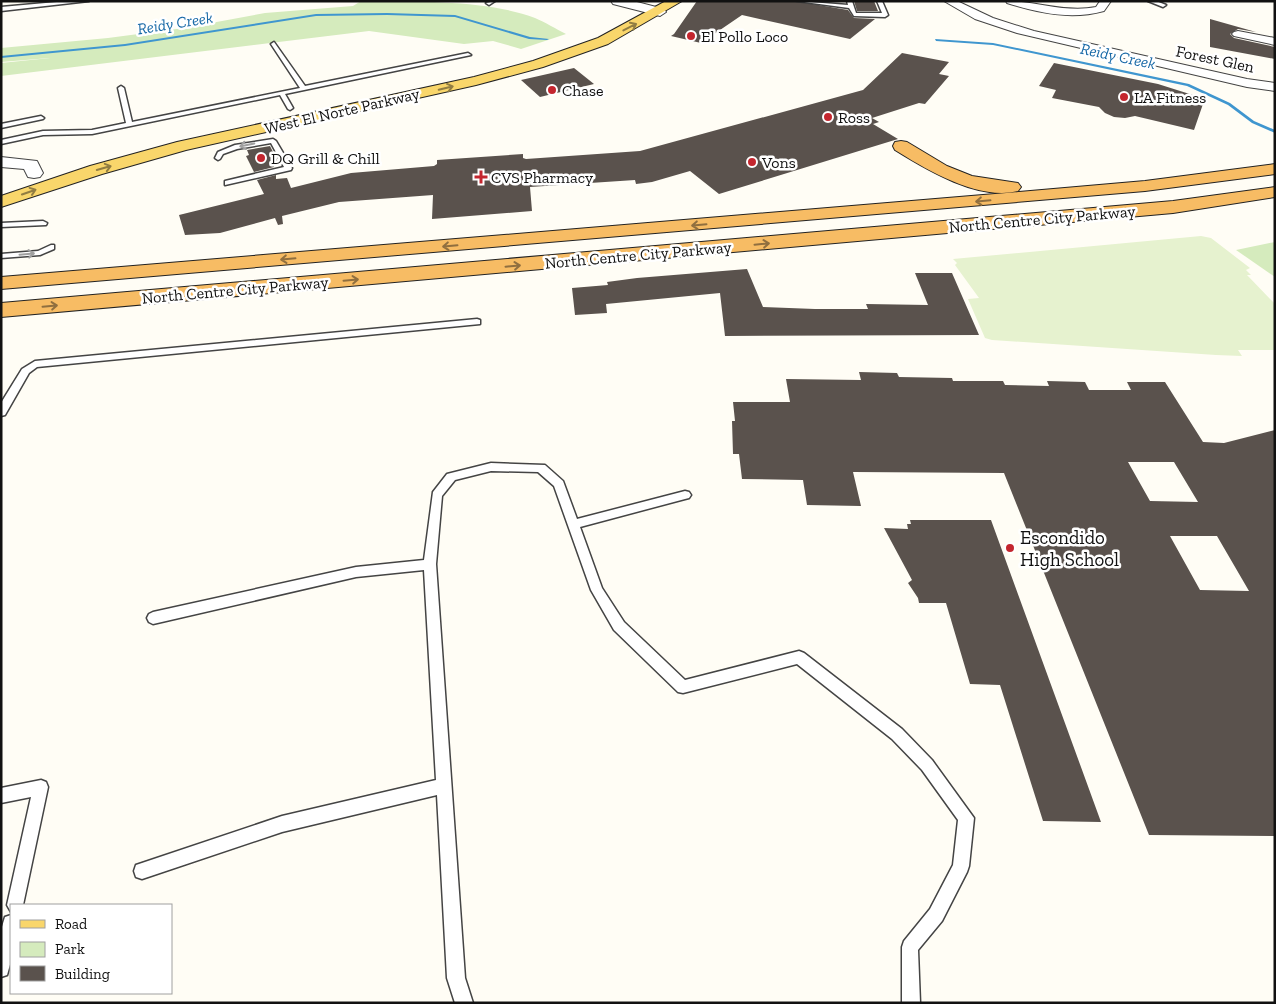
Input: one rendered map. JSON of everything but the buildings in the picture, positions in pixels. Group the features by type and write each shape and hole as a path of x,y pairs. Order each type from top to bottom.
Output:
{"highway":[{"path":"838,214 918,195 928,184 916,166 895,147 963,181 999,187 1214,171 1250,172"},
{"name":"North Centre City Parkway","path":"1,284 838,214 1145,186 1275,168"},
{"name":"North Centre City Parkway","path":"1,310 1173,208 1275,192"}],"main road":[{"name":"West El Norte Parkway","path":"1,185 48,169 171,134 446,75 525,55 578,37 650,7 676,1"},
{"name":"West El Norte Parkway","path":"1,202 96,170 183,146 512,72 603,41 650,7"}],"street":[{"path":"617,1 650,7"},
{"name":"Forest Glen","path":"949,1 970,13 1001,26 1247,83 1275,87"},
{"path":"1011,1 1036,9 1072,12 1100,9 1106,1"},
{"path":"1238,34 1275,42"},
{"path":"1,162 32,165 48,169"}],"lane":[{"path":"1,9 87,1"},
{"path":"554,1 562,1"},
{"path":"799,1 850,4 854,14 885,15 879,1"},
{"path":"1150,1 1163,6"},
{"path":"274,44 304,89"},
{"path":"1,142 43,133 92,132 468,56"},
{"path":"121,88 130,125"},
{"path":"282,94 290,108"},
{"path":"1,126 41,118"},
{"path":"218,158 220,153 235,147 273,141 288,168 228,183"},
{"path":"1,225 42,223"},
{"path":"1,256 40,253 51,247"},
{"path":"1,412 26,370 35,364 477,322"},
{"path":"464,1003 456,978 442,786 430,564 438,495 451,477 491,467 540,468 558,484 597,590 619,626 683,687 798,657 897,734 927,765 966,818 961,866 936,915 910,947 911,1003"},
{"path":"574,524 685,495"},
{"path":"153,618 356,572 430,564"},
{"path":"142,871 282,824 442,786"},
{"path":"1,796 41,787 15,904"},
{"path":"1,969 10,928"}],"green space":[{"path":"361,1 449,3 495,8 535,18 566,34 521,49 493,41 464,44 369,31 1,76 1,63 50,58 1,62 1,48 108,38 184,28 265,13 353,6"},
{"path":"1201,236 1211,238 1250,268 1246,270 1251,275 1247,275 1275,304 1275,350 1238,350 1242,356 992,340 985,338 968,299 979,298 955,265 957,263 953,259"},
{"path":"1275,242 1275,277 1236,250"}],"waterway":[{"name":"Reidy Creek","path":"1,57 125,45 316,15 387,14 455,16 530,38 547,39"},
{"name":"Reidy Creek","path":"936,40 993,44 1188,85 1229,104 1253,122 1275,132"}],"place":[{"name":"El Pollo Loco","path":"691,36"},
{"name":"Chase","path":"552,90"},
{"name":"LA Fitness","path":"1124,97"},
{"name":"Ross","path":"828,117"},
{"name":"DQ Grill & Chill","path":"261,158"},
{"name":"Vons","path":"752,162"},
{"name":"CVS Pharmacy","path":"481,177"},
{"name":"Escondido High School","path":"1010,548"}]}
